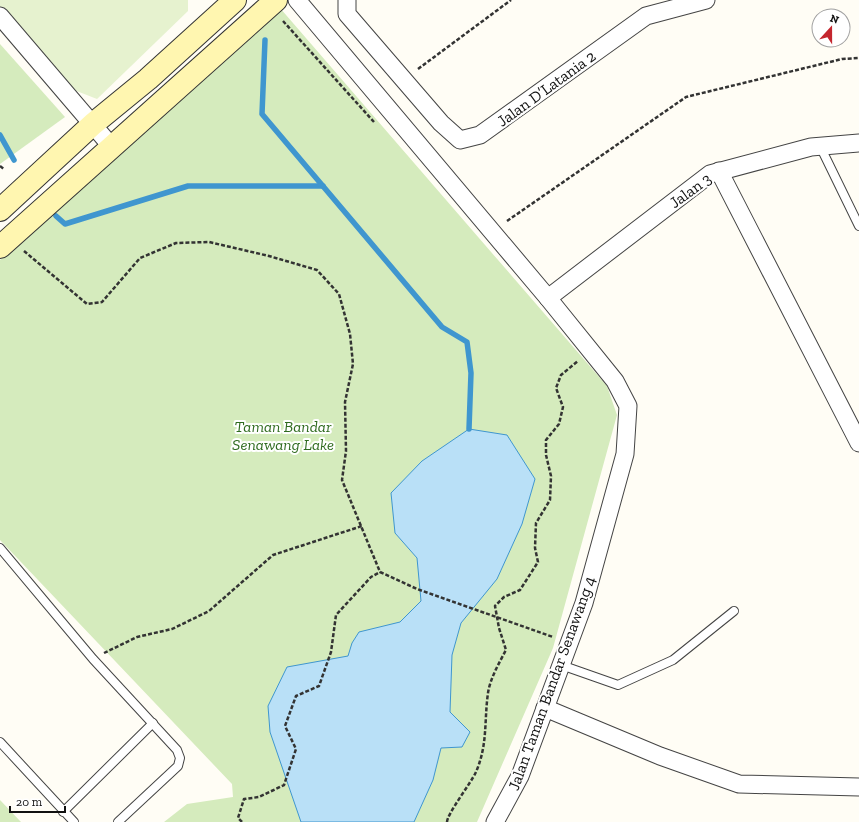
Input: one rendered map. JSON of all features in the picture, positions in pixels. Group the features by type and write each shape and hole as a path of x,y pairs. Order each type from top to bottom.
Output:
{"street":[{"name":"Jalan Taman Bandar Senawang 4","path":"297,0 548,298 615,381 628,406 625,454 584,603 520,776 495,822"},
{"path":"347,0 347,14 403,80"},
{"name":"Jalan D’Latania 2","path":"403,80 441,123 460,140 480,135 646,16 706,0"},
{"path":"0,210 93,124 148,79 230,2"},
{"path":"5,243 111,146 277,8"},
{"path":"0,16 111,146"},
{"name":"Jalan 3","path":"548,298 710,174 811,147 859,143"},
{"path":"719,171 859,444"},
{"path":"545,708 660,756 739,784 859,788"}],"lane":[{"path":"820,146 859,226"},
{"path":"0,548 93,659 177,750 180,758 178,766 118,822"},
{"path":"561,664 618,685 673,660 734,611"},
{"path":"63,812 153,723"},
{"path":"0,742 63,812 74,822"}],"path":[{"path":"403,80 511,0"},
{"path":"277,8 378,126"},
{"path":"507,221 686,97 842,59 859,58"},
{"path":"0,166 4,169"},
{"path":"5,243 87,304 102,302 140,258 176,243 209,242 269,256 317,270 339,294 350,334 353,364 345,402 346,450 342,480 380,572 475,610 569,643"},
{"path":"447,822 447,818 460,801 476,772 486,739 488,692 506,650 498,628 498,618 495,606 504,597 520,590 538,562 535,548 536,523 550,500 551,476 546,455 546,440 558,424 563,407 556,388 561,375 590,351"},
{"path":"93,659 138,637 172,630 209,611 273,555 362,526"},
{"path":"242,822 238,818 244,799 259,797 284,785 296,749 286,730 286,722 296,696 319,686 331,652 336,615 371,577 380,572"}],"green space":[{"path":"0,0 188,0 188,11 97,99 69,88 0,8"},
{"name":"Taman Bandar Senawang Lake","path":"280,8 607,386 617,415 553,648 477,822 164,822 187,804 233,797 232,784 0,540 0,260"},
{"path":"0,44 65,117 0,164"},
{"path":"0,800 21,822 0,822"}],"water":[{"path":"469,429 507,435 535,479 522,524 497,579 461,623 452,655 450,712 470,732 462,747 441,748 433,780 414,822 301,822 270,732 268,706 287,667 348,656 352,643 359,632 400,622 421,601 417,558 395,533 391,493 422,461"}],"waterway":[{"path":"265,40 262,114 442,327 467,342 471,373 469,429"},
{"path":"0,135 14,160"},
{"path":"56,216 65,224 188,186 323,186"}]}
